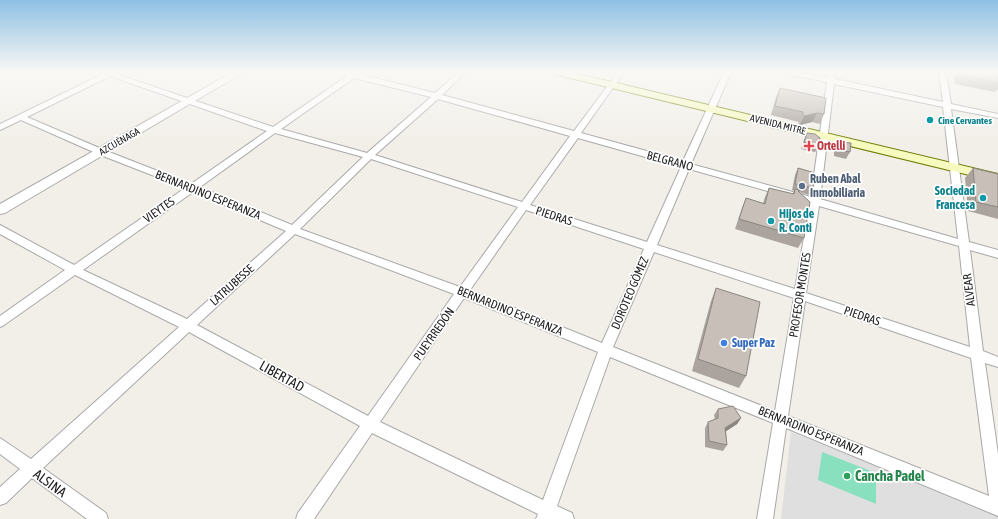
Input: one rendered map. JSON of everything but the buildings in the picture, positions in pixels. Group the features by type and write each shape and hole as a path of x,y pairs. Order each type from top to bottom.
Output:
{"main road":[{"name":"AVENIDA MITRE","path":"665,96 998,178"}],"street":[{"path":"0,127 62,96"},
{"name":"PIEDRAS","path":"175,96 273,130 369,156 800,295 998,362"},
{"name":"AZCUÉNAGA","path":"0,210 196,96"},
{"name":"VIEYTES","path":"0,322 322,96"},
{"name":"LATRUBESSE","path":"0,497 293,230 369,156 437,96"},
{"name":"BELGRANO","path":"438,96 998,254"},
{"name":"PUEYRREDÓN","path":"304,519 371,425 462,292 603,96"},
{"name":"DOROTEO GÓMEZ","path":"546,514 606,349 716,96"},
{"name":"PROFESOR MONTES","path":"765,519 829,96"},
{"path":"910,96 947,106 998,116"},
{"name":"ALVEAR","path":"946,96 953,167 998,508"},
{"name":"BERNARDINO ESPERANZA","path":"21,117 100,152 191,187 293,230 462,292 780,418 998,508"},
{"name":"LIBERTAD","path":"0,229 74,270 187,325 371,425 546,514 566,519"},
{"name":"ALSINA","path":"0,445 100,519"}],"shaded area":[{"path":"791,432 998,515 998,519 781,519"}],"green space":[{"name":"Cancha Padel","path":"822,452 876,473 876,504 818,480"}],"place":[{"name":"Cine Cervantes","path":"930,120"},
{"name":"Ortelli","path":"809,146"},
{"name":"Ruben Abal Inmobiliaria","path":"802,186"},
{"name":"Sociedad Francesa","path":"983,198"},
{"name":"Hijos de R. Conti","path":"771,221"},
{"name":"Super Paz","path":"724,343"},
{"name":"Cancha Padel","path":"847,476"}]}
